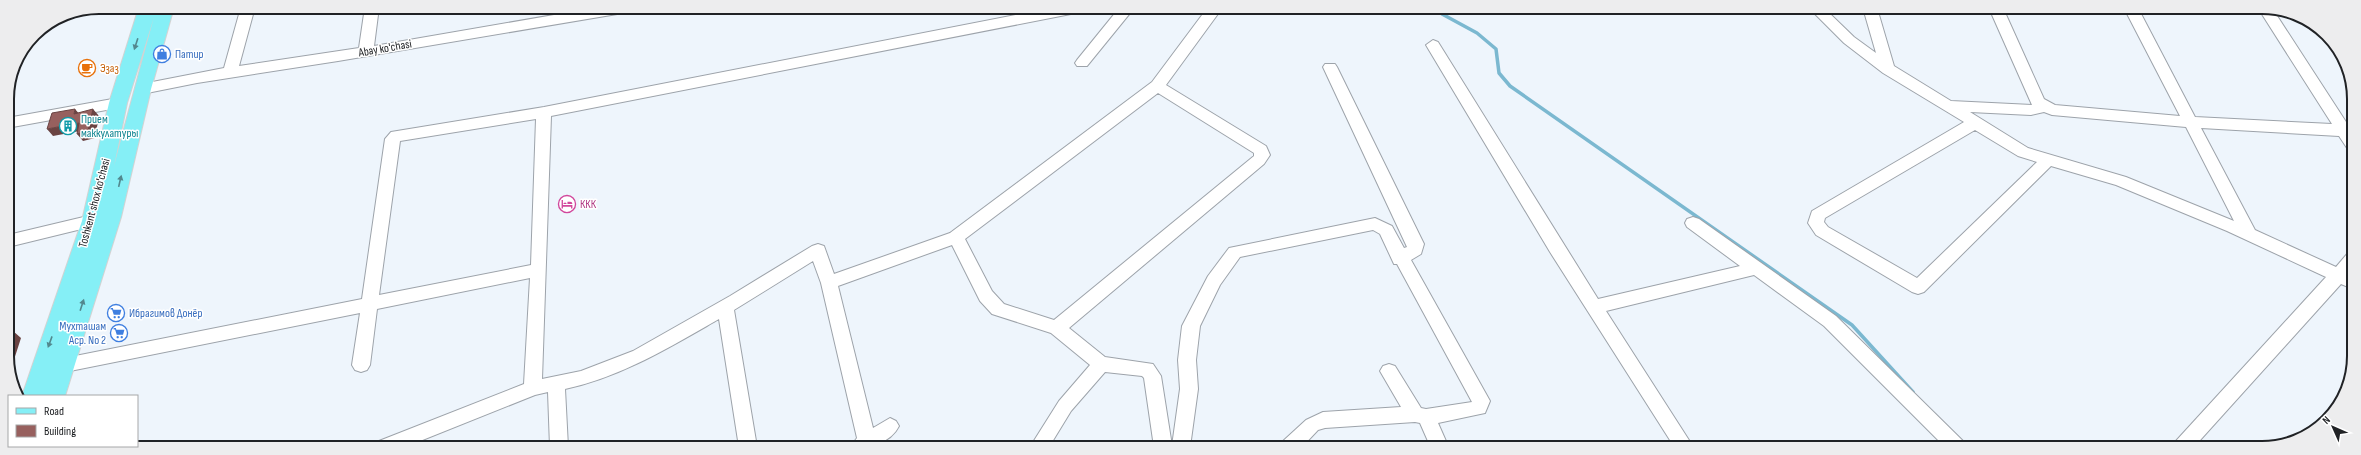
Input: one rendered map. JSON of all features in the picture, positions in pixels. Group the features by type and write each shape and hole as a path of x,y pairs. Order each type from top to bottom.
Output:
{"main road":[{"name":"Toshkent shox ko'chasi","path":"54,395 111,217 130,96 147,14"},
{"path":"130,96 163,14"},
{"name":"Toshkent shox ko'chasi","path":"32,395 92,221 130,96"}],"street":[{"path":"230,73 246,14"},
{"path":"366,52 371,14"},
{"name":"Abay ko'chasi","path":"14,121 130,96 182,80 366,52 519,24 584,14"},
{"path":"361,365 394,137 399,134 544,112 1045,14"},
{"path":"1082,63 1115,14"},
{"path":"829,283 956,237 1157,86 1211,14"},
{"path":"1822,14 1849,40 1888,69 2023,152 2121,181 2249,234 2346,279 2188,441"},
{"path":"1872,14 1888,69"},
{"path":"1999,14 2035,98 2044,107"},
{"path":"2134,14 2192,122 2249,234"},
{"path":"2270,15 2347,130"},
{"path":"1434,45 1556,248 1681,441"},
{"path":"1330,67 1416,244 1415,250 1400,259"},
{"path":"1057,328 1259,160 1262,155 1261,150 1157,86"},
{"path":"1950,106 2031,110 2044,107 2063,112 2192,122 2347,131"},
{"path":"533,388 542,203 544,112"},
{"path":"1976,122 1818,215 1816,223 1822,231 1918,287 2049,159"},
{"path":"14,240 92,221"},
{"path":"1693,223 1830,321 1951,441"},
{"path":"1182,441 1189,388 1187,360 1191,326 1214,281 1235,252 1375,224 1386,230 1400,259 1482,405 1479,408 1421,415 1323,420 1312,425 1295,441"},
{"path":"956,237 986,296 998,310 1057,328 1101,364 1147,369 1152,376 1162,441"},
{"path":"400,441 533,388 582,378 639,356 818,250 829,283 861,441"},
{"path":"1595,307 1757,268"},
{"path":"40,370 538,270"},
{"path":"725,306 747,441"},
{"path":"1043,441 1065,406 1101,364"},
{"path":"1389,371 1421,415 1436,441"},
{"path":"556,383 559,441"},
{"path":"868,441 890,426"}],"building":[{"path":"75,109 74,114 93,109 88,131 77,134 79,123 47,129 52,113"}],"waterway":[{"path":"1442,14 1477,33 1496,49 1499,73 1510,86 1852,325 1913,392"}],"place":[{"name":"Патир","path":"162,54"},
{"name":"Эзаз","path":"87,68"},
{"name":"Прием маккулатуры","path":"68,126"},
{"name":"ККК","path":"567,204"},
{"name":"Ибрагимов Донёр","path":"116,313"},
{"name":"Мухташам Аср. No 2","path":"119,333"}]}
